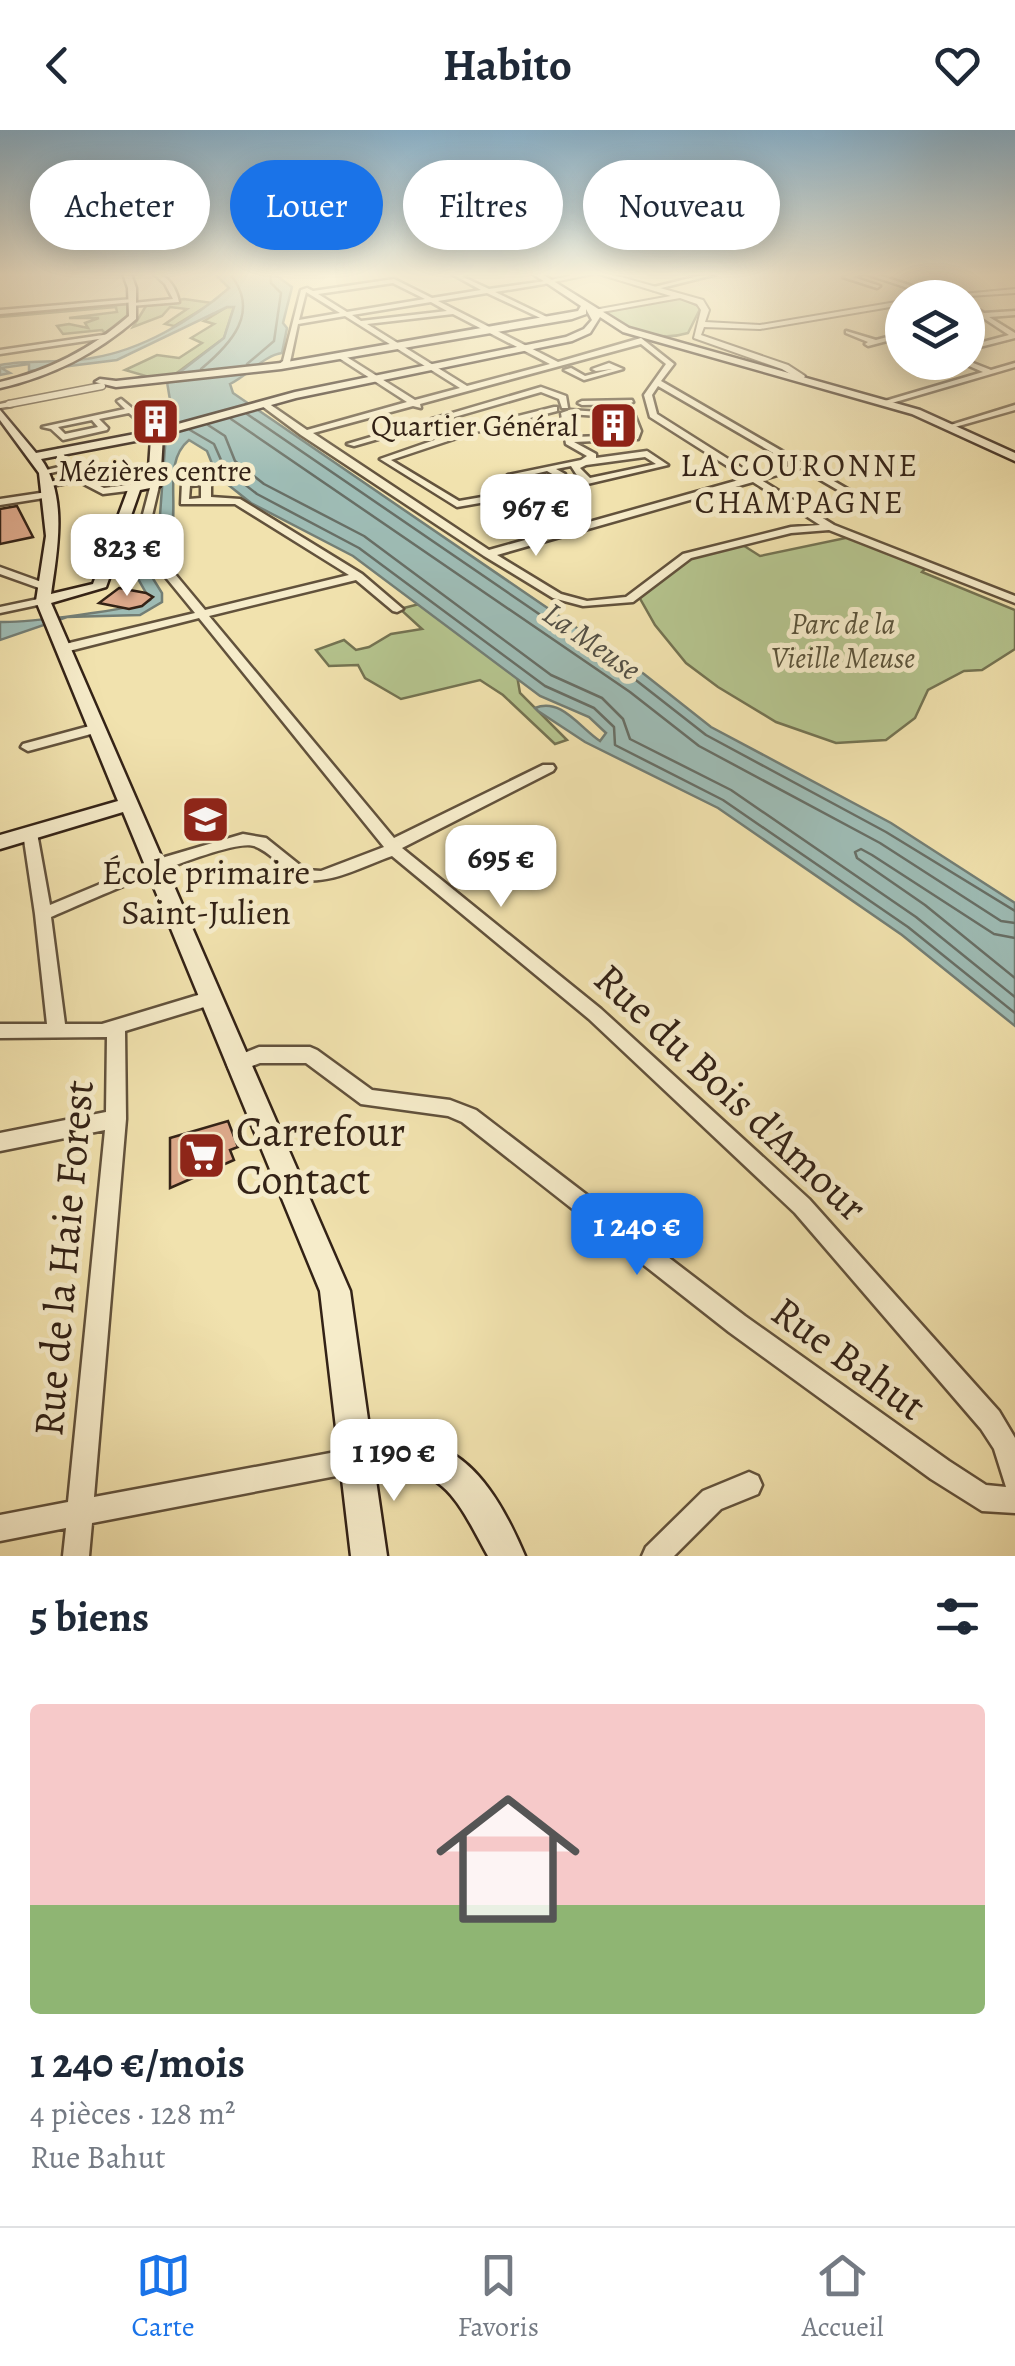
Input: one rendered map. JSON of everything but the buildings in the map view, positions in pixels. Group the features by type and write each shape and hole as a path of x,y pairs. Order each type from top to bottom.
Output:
{"main road":[{"path":"0,383 54,370 102,341"},
{"path":"54,370 103,383 134,382 281,366 429,341"},
{"path":"33,457 164,431 313,392 566,341"},
{"path":"654,341 800,378"},
{"path":"664,341 883,403 950,427 1015,459"},
{"path":"281,366 313,392"},
{"path":"3,408 46,484 53,536 44,599 208,999 335,1291 368,1556"},
{"path":"44,599 99,587 135,488 154,486 164,431"},
{"path":"0,842 128,804"},
{"path":"357,1460 383,1453 417,1452 444,1460 475,1501 507,1556"}],"street":[{"path":"0,349 74,341"},
{"path":"281,366 286,362 291,341"},
{"path":"389,341 466,389"},
{"path":"511,341 568,375 584,378 619,369"},
{"path":"304,433 557,365 617,341"},
{"path":"638,341 670,364 648,394 653,415 830,527 1015,600"},
{"path":"710,341 785,367 800,378"},
{"path":"342,356 413,404 469,431"},
{"path":"568,375 613,357"},
{"path":"883,403 1015,364"},
{"path":"596,369 609,365 636,374"},
{"path":"985,370 991,372"},
{"path":"3,408 103,383"},
{"path":"654,386 846,491"},
{"path":"351,444 546,387 566,407 631,416 636,423 635,438 570,440"},
{"path":"121,401 164,431"},
{"path":"457,504 384,458 469,431 582,403 628,402"},
{"path":"582,403 592,413"},
{"path":"262,404 432,519 556,596 587,604 605,604 638,595 686,556 791,530 830,527"},
{"path":"566,407 570,440 593,456 574,468 586,479 583,482"},
{"path":"950,427 1015,407"},
{"path":"93,418 104,428 63,437 50,426 131,410"},
{"path":"46,484 68,468 58,452"},
{"path":"432,519 457,504 664,465 646,454 548,468 508,479 520,486 561,476 548,468"},
{"path":"488,554 799,466"},
{"path":"0,502 46,484 79,478 103,490 135,488"},
{"path":"206,500 206,482 186,484 184,502 237,501 358,576 397,609"},
{"name":"Rue du Bois d'Amour","path":"154,486 142,537 145,545 394,848 456,904 595,1014 802,1206 990,1420 1006,1444 1015,1478"},
{"path":"0,570 44,599"},
{"path":"61,641 358,576"},
{"path":"0,610 44,599"},
{"path":"28,747 97,728"},
{"path":"43,914 154,868 252,838 302,875 322,876 394,848 413,834 548,768"},
{"path":"30,833 56,1031"},
{"path":"0,1031 102,1031 208,999"},
{"name":"Rue de la Haie Forest","path":"76,1556 116,1120 116,1026"},
{"name":"Rue Bahut","path":"236,1064 260,1055 310,1056 368,1098 450,1108 469,1116 737,1324 940,1470 982,1498 1015,1500"},
{"path":"0,1142 116,1120"},
{"path":"0,1528 357,1460"},
{"path":"655,1556 712,1500 749,1485"}],"green space":[{"path":"197,341 221,341 174,375 149,377 125,370 157,355 179,358 202,343"},
{"name":"Parc de la Vieille Meuse","path":"855,536 929,565 922,572 1015,610 1015,649 982,670 964,671 928,690 915,718 886,740 836,743 776,722 686,663 655,625 638,595 677,561 738,542 760,556"},
{"path":"423,603 515,664 520,693 567,740 555,744 503,695 480,680 401,699 365,678 358,665 329,666 316,650 344,640 356,650 391,634 422,629 400,609"}],"water":[{"path":"157,341 117,360 29,371 29,364 1,368 10,373 0,375 0,365 92,358"},
{"name":"La Meuse","path":"221,341 284,341 282,353 269,357 230,384 233,393 644,674 711,727 891,823 1015,903 1015,1026 902,935 718,808 585,742 538,711 535,708 544,706 562,710 600,741 606,733 589,717 540,696 353,556 251,503 217,476 207,451 189,440 176,460 170,536 147,569 162,593 162,602 140,615 67,617 0,640 0,622 102,612 150,600 133,570 158,542 166,434 175,431 166,418 170,400 167,382"}],"place":[{"name":"Mézières centre","path":"155,422"},
{"name":"Quartier Général","path":"613,426"},
{"name":"École primaire Saint-Julien","path":"206,820"},
{"name":"Carrefour Contact","path":"201,1155"}],"district":[{"name":"LA COURONNE CHAMPAGNE","path":"800,484"}]}
